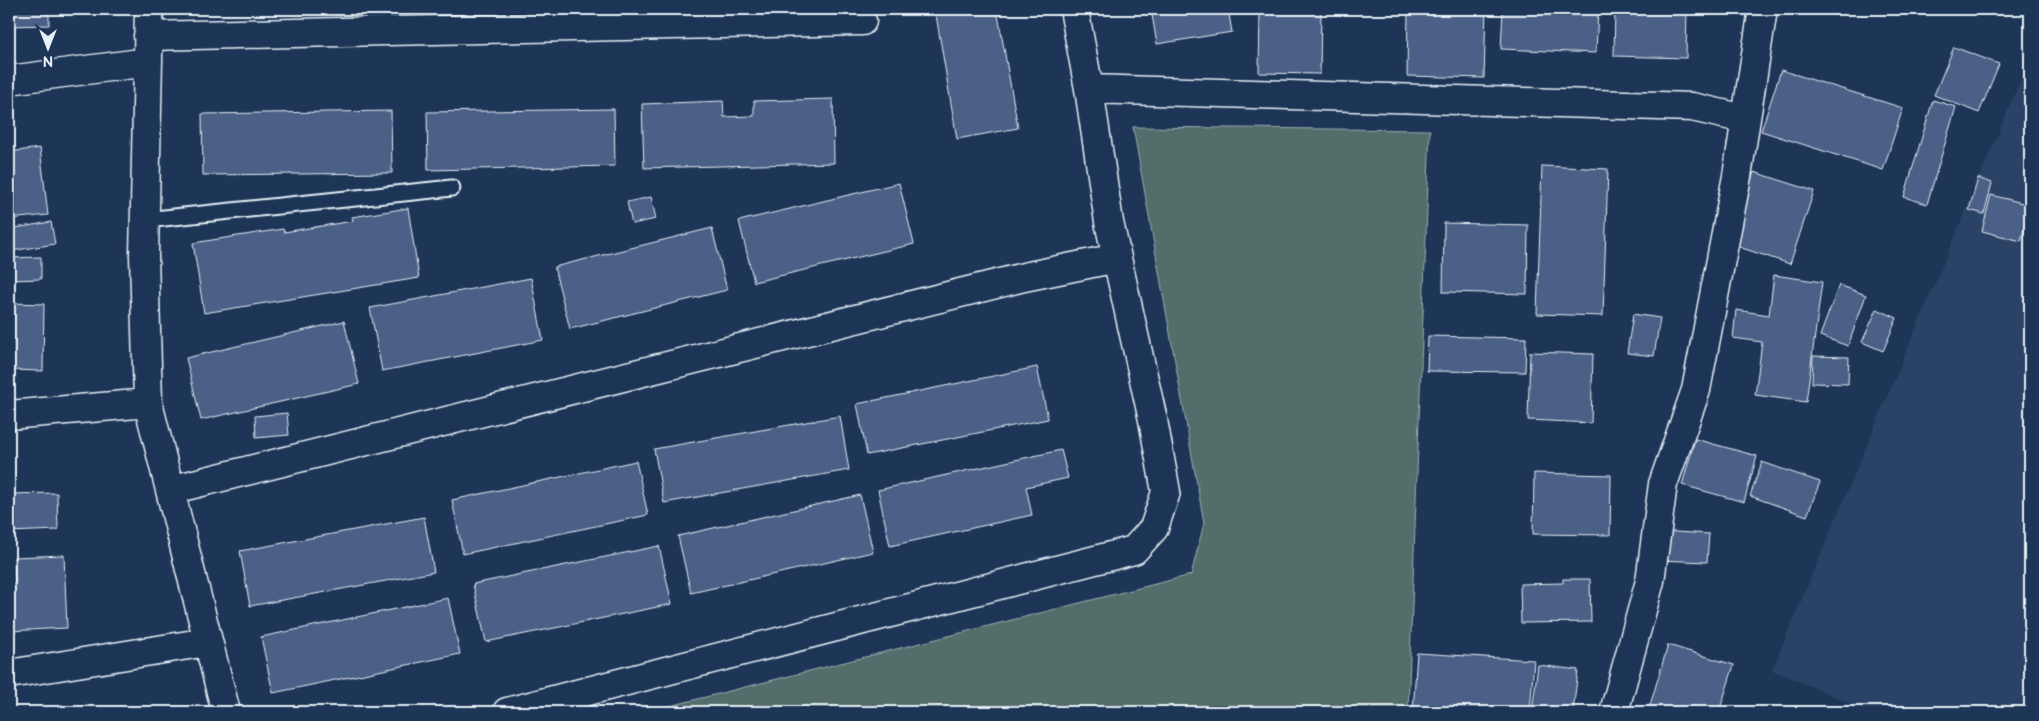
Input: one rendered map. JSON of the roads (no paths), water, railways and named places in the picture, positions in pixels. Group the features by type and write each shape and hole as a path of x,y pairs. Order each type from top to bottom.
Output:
{"street":[{"path":"149,9 144,256 148,403 226,712"},
{"path":"507,712 1134,550 1154,528 1166,492 1153,420 1110,222 1074,9"},
{"path":"1614,712 1650,581 1663,484 1696,390 1737,176 1763,9"},
{"path":"9,80 148,49 862,21"},
{"path":"1089,89 1692,107 1746,119"},
{"path":"170,490 1024,277 1117,258"},
{"path":"9,415 148,403"},
{"path":"9,674 207,642"}],"lane":[{"path":"145,220 452,188"}]}
